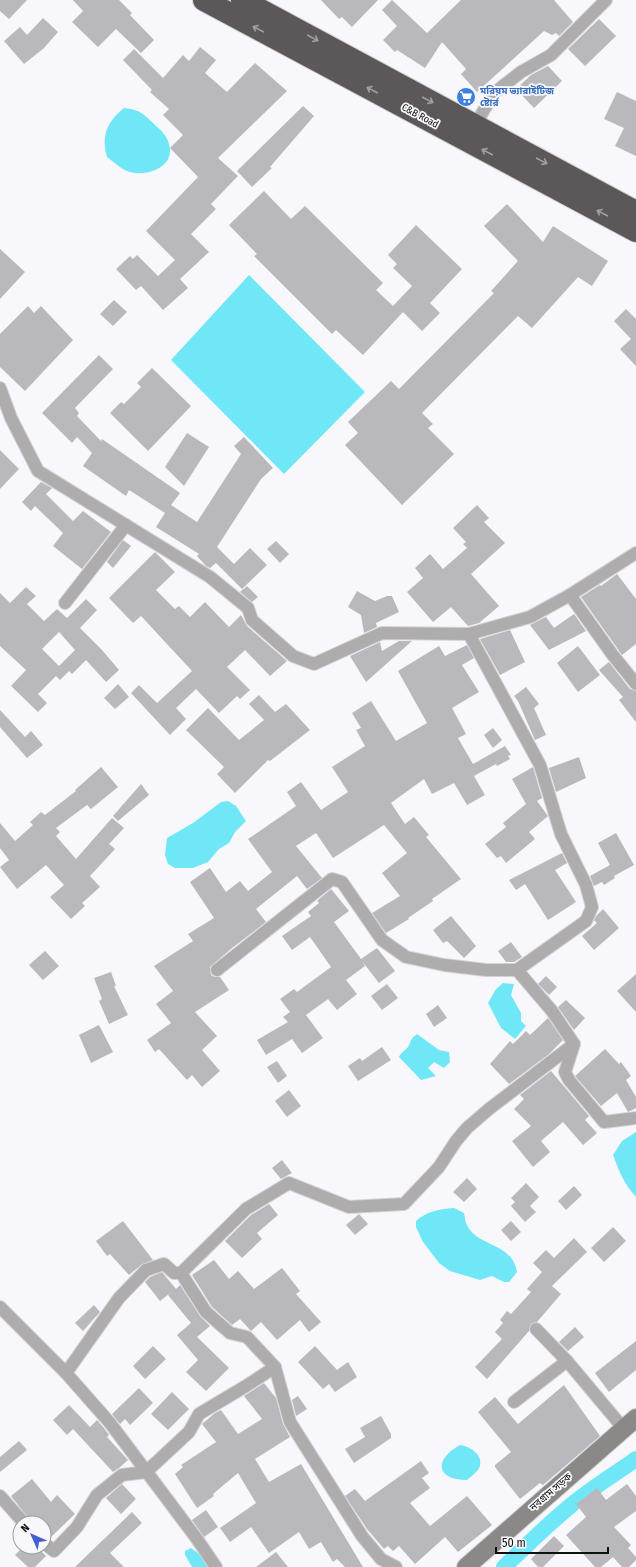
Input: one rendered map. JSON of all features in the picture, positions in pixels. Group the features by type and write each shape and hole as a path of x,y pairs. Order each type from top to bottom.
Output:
{"highway":[{"name":"C&B Road","path":"204,0 636,231"},
{"name":"C&B Road","path":"242,0 636,212"}],"main road":[{"name":"নবগ্রাম সড়ক","path":"466,1567 630,1424"}],"street":[{"path":"475,125 494,93 521,72 551,55 606,0"},
{"path":"0,388 11,418 38,471 210,577 248,608 252,620 293,656 314,664 382,633 469,634 530,617 570,595 636,553"},
{"path":"65,603 126,525"},
{"path":"570,595 612,654 636,684"},
{"path":"217,970 332,879 342,882 382,940 406,957 451,966 486,970 517,970 586,920 592,907 586,885 562,834 540,765 469,634"},
{"path":"517,970 552,1011 574,1044"},
{"path":"574,1044 565,1072 569,1080 604,1122 636,1118"},
{"path":"66,1373 118,1298 146,1270 164,1264 174,1273 181,1273 246,1209 289,1183 349,1206 404,1204 439,1166 467,1128 489,1109 574,1044"},
{"path":"181,1273 206,1312 230,1333 246,1337 275,1366 290,1422 294,1429 362,1536 381,1559 396,1567"},
{"path":"0,1308 66,1373 110,1423 197,1539 216,1567"},
{"path":"536,1329 630,1424"},
{"path":"514,1402 566,1361"},
{"path":"52,1549 54,1551 77,1528 97,1495 122,1475 146,1472 189,1432 199,1414 246,1386 275,1366"},
{"path":"0,1496 17,1515"}],"water":[{"path":"124,108 138,111 144,115 162,131 167,138 170,152 168,159 158,168 144,173 130,172 121,168 107,157 105,149 105,136 107,130 113,118"},
{"path":"249,275 365,392 284,474 171,360"},
{"path":"228,801 236,806 246,821 235,832 229,843 219,849 208,862 193,868 175,868 168,864 165,855 167,838 193,823 221,802"},
{"path":"503,983 514,984 511,995 521,1013 521,1021 526,1026 515,1039 501,1028 488,1003 496,989"},
{"path":"417,1034 439,1050 449,1052 450,1062 444,1068 434,1062 428,1068 436,1076 421,1080 399,1057 408,1047 412,1038"},
{"path":"636,1132 636,1197 625,1182 613,1155 622,1141"},
{"path":"454,1208 464,1213 466,1224 472,1232 478,1237 502,1250 514,1262 517,1272 509,1282 504,1282 492,1276 480,1280 450,1271 439,1263 423,1242 416,1227 416,1221 434,1211"},
{"path":"460,1445 474,1451 480,1462 478,1470 467,1480 456,1479 449,1476 444,1473 442,1468 442,1462 446,1456"},
{"path":"191,1548 205,1558 208,1567 192,1567 185,1555 185,1551"}],"building":[{"path":"0,0 27,0 9,19 0,11"},
{"path":"73,0 119,0 132,13 130,15 154,40 141,53 116,29 98,47 72,22 83,11"},
{"path":"321,0 378,0 352,27 342,17 339,19"},
{"path":"392,0 427,33 461,0 554,0 573,22 559,36 556,33 552,35 544,31 477,92 461,74 466,69 442,42 425,68 397,50 395,52 383,40 397,26 382,10"},
{"path":"43,18 58,32 44,48 24,64 4,41 20,27 27,35"},
{"path":"599,19 616,36 585,66 568,49"},
{"path":"200,47 216,60 205,73 227,92 255,63 287,91 218,158 238,176 211,204 216,209 191,234 209,252 180,279 188,288 163,310 141,286 136,290 116,269 130,256 133,259 137,255 158,276 175,260 146,231 198,177 170,148 183,135 163,115 169,109 150,92 152,90 123,60 134,49 163,78 183,55 189,61"},
{"path":"548,66 562,81 534,108 516,89 531,75"},
{"path":"617,92 636,101 636,156 615,146 624,128 604,119"},
{"path":"303,106 314,116 270,167 272,168 252,187 237,171"},
{"path":"264,191 291,219 305,206 383,283 376,290 393,306 412,286 393,268 397,264 388,255 416,225 462,269 430,303 440,313 422,331 403,312 363,355 336,330 332,334 254,256 257,254 229,225"},
{"path":"507,204 543,242 553,226 608,261 592,286 578,277 532,328 518,316 422,413 433,424 428,428 454,454 402,505 345,445 358,433 348,422 391,381 399,389 494,293 491,291 518,261 484,226"},
{"path":"0,249 25,272 0,299"},
{"path":"114,300 127,312 113,326 100,314"},
{"path":"28,306 34,313 41,306 73,340 25,391 0,367 0,334"},
{"path":"626,309 636,319 636,366 620,349 631,339 614,321"},
{"path":"99,355 113,369 75,408 79,413 77,416 101,441 102,439 180,493 171,505 197,522 241,454 234,446 244,437 273,468 261,479 217,547 234,564 250,548 267,565 242,589 216,563 210,568 206,566 197,556 199,554 156,527 165,513 129,490 126,496 83,466 92,453 77,437 72,443 42,413"},
{"path":"152,368 191,406 148,451 110,413 121,402 124,404 141,387 137,383"},
{"path":"187,433 209,447 184,486 165,467"},
{"path":"0,450 19,469 0,489"},
{"path":"41,482 52,488 46,494 73,521 83,511 111,532 82,569 53,546 63,533 35,506 31,511 22,502"},
{"path":"477,505 489,518 484,522 505,543 471,574 499,606 479,623 468,626 451,607 433,622 407,592 423,578 415,568 430,554 443,569 467,548 463,544 466,542 453,528"},
{"path":"123,540 131,546 113,568 107,562"},
{"path":"276,541 289,554 280,563 267,549"},
{"path":"155,552 175,572 156,590 175,609 179,606 190,617 205,602 229,627 241,615 247,626 287,661 270,676 245,650 227,667 250,690 240,699 237,696 219,713 196,689 176,708 186,719 170,735 131,693 139,685 157,703 192,671 141,616 133,623 109,598"},
{"path":"617,574 636,599 636,644 622,655 581,597 600,585 601,586"},
{"path":"247,586 258,597 252,602 240,592"},
{"path":"26,587 36,596 27,604 44,621 57,609 67,618 86,599 97,610 80,628 119,670 106,682 86,660 72,674 69,671 60,680 56,676 38,694 47,703 38,712 11,686 26,670 0,646 0,593 10,603","holes":["59,632 75,650 59,666 42,649"]},
{"path":"357,591 375,601 387,596 392,596 399,612 376,623 377,627 364,633 361,615 348,607"},
{"path":"574,614 586,631 549,650 530,625 546,617 554,628"},
{"path":"510,630 525,662 500,675 480,639"},
{"path":"399,641 412,641 366,682 350,656 380,642 382,651"},
{"path":"467,645 474,658 462,665 479,692 452,708 466,734 458,738 473,764 505,746 511,755 508,756 510,759 497,766 496,764 474,776 485,795 467,805 454,783 432,794 424,779 391,803 405,824 414,817 429,835 426,837 461,879 432,899 433,901 408,918 409,919 386,933 372,913 400,896 382,873 407,853 384,825 333,858 316,833 296,846 322,878 307,889 297,876 256,909 266,922 210,967 211,975 220,977 229,990 195,1012 217,1036 202,1050 220,1071 202,1087 192,1075 187,1080 159,1049 155,1052 147,1040 171,1023 156,1004 173,991 154,966 193,941 188,934 214,918 190,882 210,868 226,892 240,881 248,891 272,872 248,839 296,806 287,792 301,782 321,810 348,792 332,767 365,746 356,730 361,728 352,713 371,701 396,741 427,723 398,671 439,646 445,656"},
{"path":"578,646 600,675 578,692 557,663"},
{"path":"609,662 630,689 636,691 636,722 619,700 623,697 599,670"},
{"path":"118,684 129,697 115,709 104,698"},
{"path":"526,687 539,704 534,708 546,735 535,740 518,701 514,696"},
{"path":"259,695 275,712 286,704 310,730 270,761 268,760 235,793 217,774 224,767 186,730 208,708 239,740 264,720 249,704"},
{"path":"0,710 25,737 31,731 43,745 27,758 0,727"},
{"path":"493,728 502,740 493,748 484,735"},
{"path":"579,757 586,778 556,792 549,768"},
{"path":"101,767 118,787 91,809 87,805 56,828 60,832 56,836 76,859 112,818 124,828 109,844 115,849 90,876 100,887 82,903 85,906 71,919 50,897 64,885 46,865 17,889 0,867 9,860 0,848 0,823 15,841 33,825 30,822 41,812 45,815 76,791 75,790"},
{"path":"533,767 542,798 537,801 548,816 529,832 535,839 506,863 501,856 497,858 485,844 506,827 503,823 526,804 512,779"},
{"path":"141,784 149,795 118,821 113,816"},
{"path":"616,833 634,865 614,876 615,878 604,885 602,882 594,886 590,876 610,865 598,843"},
{"path":"562,853 567,863 555,870 576,902 548,920 525,884 516,890 509,880"},
{"path":"331,889 349,911 334,922 361,959 377,948 395,971 379,983 362,961 365,966 346,980 357,994 337,1010 328,999 306,1015 323,1038 302,1053 292,1039 266,1055 257,1040 288,1022 283,1017 290,1012 280,999 294,989 297,992 331,967 310,937 292,950 282,936 311,916 308,912 319,903 317,901"},
{"path":"603,909 619,928 594,950 582,936 597,923 594,920"},
{"path":"451,916 476,946 464,958 447,941 443,943 433,930"},
{"path":"511,942 522,957 514,962 506,962 498,951"},
{"path":"45,951 59,966 43,980 29,965"},
{"path":"111,972 116,986 114,986 128,1015 109,1024 99,1001 102,999 94,978"},
{"path":"636,974 636,1012 617,991"},
{"path":"546,976 557,987 549,995 538,984"},
{"path":"387,984 398,998 382,1010 371,996"},
{"path":"566,1000 585,1018 574,1030 558,1007"},
{"path":"438,1005 447,1018 434,1027 426,1014"},
{"path":"548,1018 563,1040 549,1054 509,1084 490,1064 510,1041 513,1044 526,1031 530,1035"},
{"path":"99,1025 113,1052 91,1063 79,1035"},
{"path":"382,1047 391,1060 358,1081 348,1066 360,1058 362,1061"},
{"path":"605,1049 619,1064 621,1062 631,1076 626,1080 636,1097 636,1108 628,1112 617,1093 601,1106 575,1076"},
{"path":"277,1061 287,1076 278,1083 267,1067"},
{"path":"551,1071 589,1116 585,1120 597,1133 583,1145 563,1122 541,1141 550,1152 533,1167 512,1141 531,1126 514,1109 524,1099 520,1095"},
{"path":"289,1090 301,1106 287,1117 275,1101"},
{"path":"282,1160 292,1173 281,1179 272,1168"},
{"path":"467,1178 477,1189 464,1202 453,1192"},
{"path":"526,1183 539,1197 530,1206 536,1212 525,1222 511,1206 515,1202 511,1198"},
{"path":"574,1186 582,1195 566,1210 558,1201"},
{"path":"269,1204 278,1215 257,1233 262,1239 242,1258 225,1241 251,1215"},
{"path":"359,1214 368,1224 355,1235 346,1225"},
{"path":"123,1221 153,1260 141,1265 129,1275 110,1254 107,1256 96,1241"},
{"path":"511,1221 521,1232 511,1241 501,1230"},
{"path":"613,1227 626,1241 604,1262 591,1248"},
{"path":"574,1238 587,1252 552,1286 561,1294 537,1322 531,1324 529,1331 487,1379 475,1367 502,1339 495,1332 503,1323 500,1320 507,1311 511,1314 531,1292 527,1289 542,1272 533,1263 546,1250 554,1258"},
{"path":"214,1260 229,1279 238,1271 254,1289 282,1268 300,1291 296,1294 321,1322 309,1332 300,1320 277,1340 261,1322 251,1331 240,1319 232,1325 212,1307 192,1275"},
{"path":"162,1272 176,1289 180,1285 200,1316 210,1326 197,1337 229,1368 206,1391 186,1372 198,1360 177,1335 191,1323 168,1295 174,1290 160,1301 145,1282 150,1277"},
{"path":"94,1305 100,1312 83,1331 75,1323"},
{"path":"575,1327 584,1337 568,1351 559,1342"},
{"path":"636,1341 636,1370 609,1392 595,1373"},
{"path":"153,1346 166,1359 145,1379 133,1366"},
{"path":"315,1346 337,1370 348,1362 357,1377 335,1392 329,1384 323,1389 298,1362"},
{"path":"264,1383 276,1398 283,1424 290,1437 255,1459 269,1482 301,1464 363,1567 345,1567 337,1559 333,1562 321,1542 309,1549 299,1532 269,1553 251,1527 230,1542 220,1528 256,1503 238,1473 213,1494 214,1496 197,1508 175,1474 183,1467 181,1465 216,1442 202,1424 215,1413 221,1410 238,1434 262,1419 244,1396"},
{"path":"564,1385 600,1436 543,1485 540,1483 520,1499 495,1467 495,1465 511,1452 478,1412 495,1397 518,1424"},
{"path":"139,1388 153,1403 130,1425 125,1419 120,1424 112,1414"},
{"path":"172,1392 189,1409 168,1430 151,1414"},
{"path":"298,1396 307,1409 296,1416 292,1400"},
{"path":"69,1405 90,1427 97,1420 109,1435 107,1437 128,1460 113,1472 73,1429 67,1435 53,1420"},
{"path":"381,1416 391,1434 391,1438 354,1463 345,1449 365,1437 360,1428"},
{"path":"19,1441 27,1450 0,1472 0,1457"},
{"path":"421,1461 429,1473 422,1478 430,1488 410,1503 430,1526 467,1496 492,1525 458,1552 445,1537 415,1564 399,1546 393,1551 388,1546 384,1549 367,1529 345,1496 355,1489 365,1501"},
{"path":"32,1479 51,1502 57,1495 75,1514 52,1536 52,1515 26,1515 11,1496"},
{"path":"122,1484 136,1499 121,1514 106,1498"},
{"path":"627,1484 636,1496 636,1511 614,1527 631,1545 628,1548 636,1557 636,1560 629,1567 622,1567 613,1557 601,1567 595,1567 566,1535 586,1517 576,1504 597,1488 606,1500"},
{"path":"206,1510 218,1527 204,1537 192,1520"},
{"path":"132,1512 142,1523 110,1553 124,1567 75,1567"},
{"path":"554,1536 564,1546 543,1567 538,1567 531,1559"},
{"path":"276,1552 288,1567 256,1567"},
{"path":"15,1555 46,1556 35,1567 28,1567"}],"waterway":[{"path":"504,1567 577,1500 636,1459"}],"place":[{"name":"মরিয়ম ভ্যারাইটিজ ষ্টোর্র","path":"466,97"}]}
